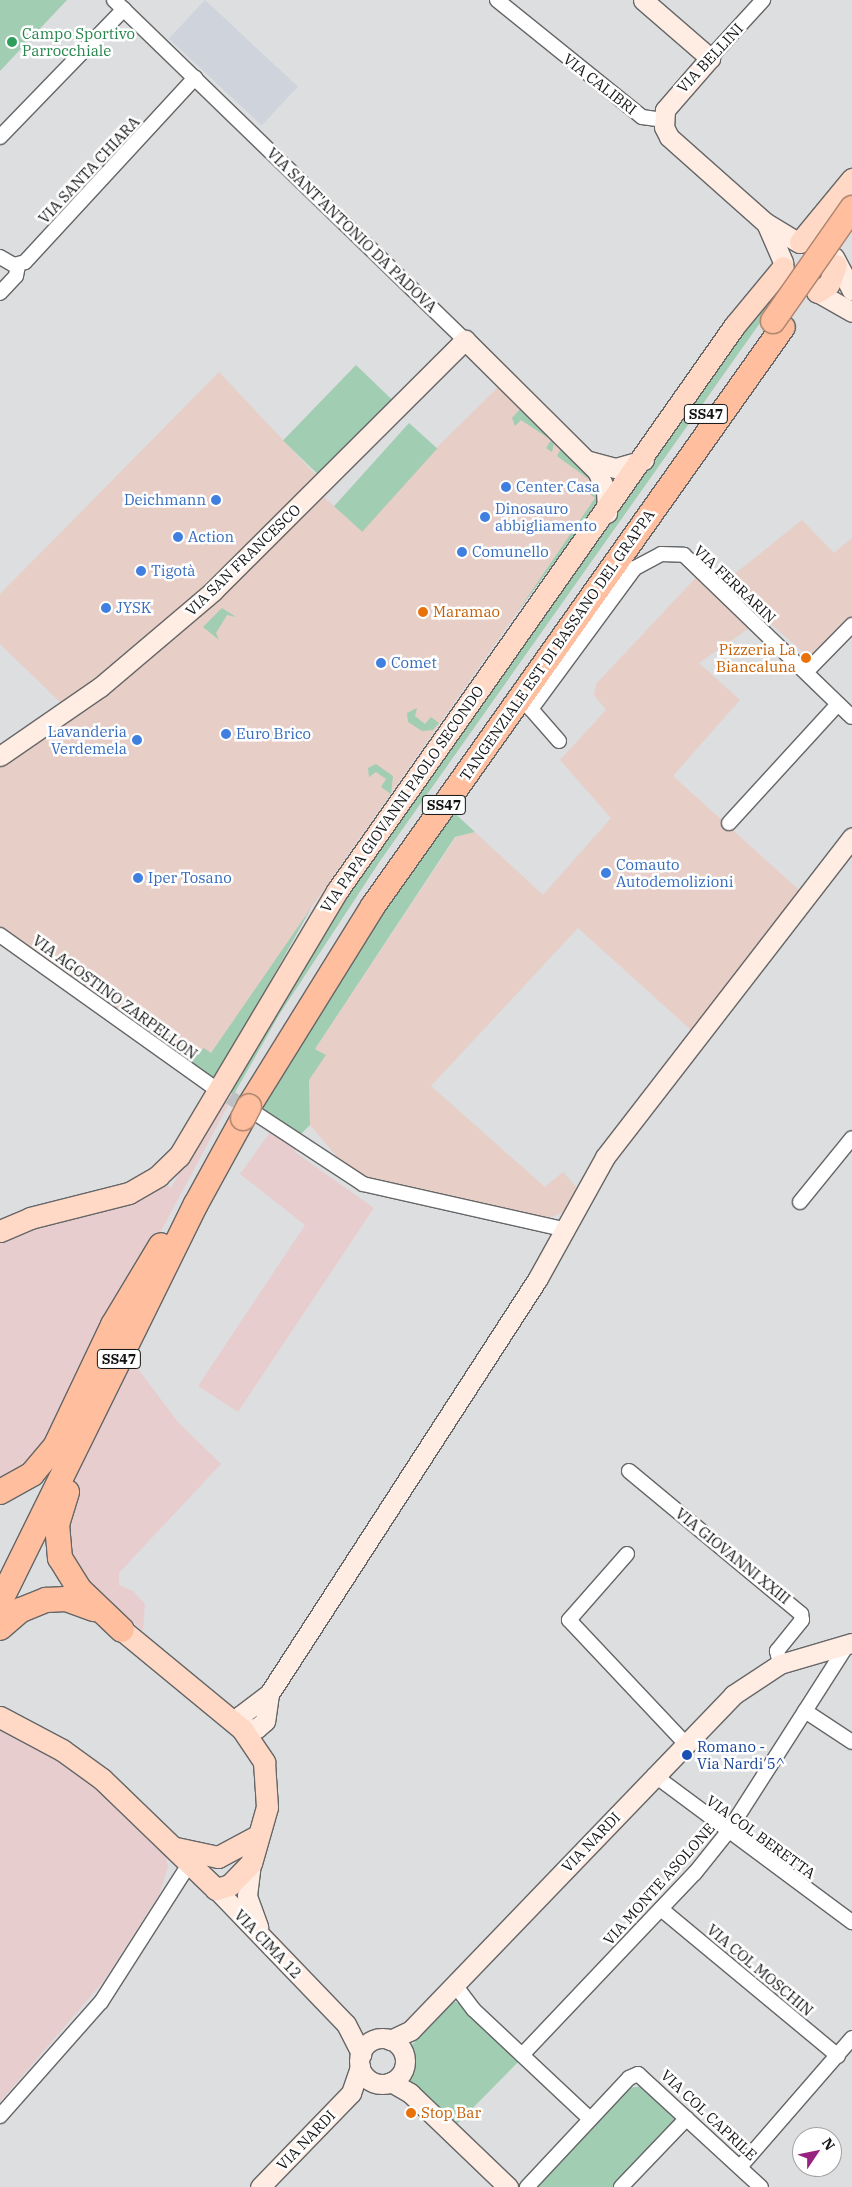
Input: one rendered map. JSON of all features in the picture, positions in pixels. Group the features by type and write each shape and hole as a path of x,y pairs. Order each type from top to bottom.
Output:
{"highway":[{"name":"TANGENZIALE EST DI BASSANO DEL GRAPPA","path":"0,1572 161,1245 244,1109 374,906 778,324 842,205"},
{"name":"TANGENZIALE EST DI BASSANO DEL GRAPPA","path":"778,324 820,237"},
{"name":"TANGENZIALE EST DI BASSANO DEL GRAPPA","path":"0,1602 147,1300 244,1109"},
{"path":"0,1492 32,1474 56,1445 113,1325 161,1245"},
{"path":"122,1630 68,1573 60,1558 57,1524 63,1499 138,1347 147,1300"},
{"path":"0,1628 36,1603 66,1599 90,1607 122,1630"}],"main road":[{"name":"VIA PAPA GIOVANNI PAOLO SECONDO","path":"0,1231 30,1218 128,1193 158,1176 179,1156 337,891 626,487 735,326 820,237 842,205 852,179"},
{"path":"820,237 842,205"},
{"path":"817,292 829,284 835,261"},
{"path":"122,1630 242,1729 259,1748 267,1772 267,1807 256,1836 250,1862 230,1885 216,1889"},
{"name":"VIA CIMA 12","path":"0,1717 62,1750 102,1779 216,1889"},
{"path":"175,1848 218,1857 256,1836"},
{"path":"216,1889 220,1878 256,1836"}],"street":[{"name":"VIA CALIBRI","path":"497,0 642,116 663,120"},
{"path":"643,0 710,58"},
{"name":"VIA BELLINI","path":"663,120 675,96 763,0"},
{"path":"0,137 119,5"},
{"name":"VIA SANT'ANTONIO DA PADOVA","path":"119,5 599,468 626,487"},
{"name":"VIA SANTA CHIARA","path":"0,293 16,276 18,266 195,78"},
{"path":"663,120 680,148 766,223 820,237"},
{"path":"766,223 780,280"},
{"path":"0,257 18,266"},
{"path":"835,261 852,291"},
{"path":"817,292 852,312"},
{"name":"VIA SAN FRANCESCO","path":"0,756 100,687 212,591 465,340"},
{"path":"607,513 599,468 644,460"},
{"name":"VIA FERRARIN","path":"558,741 530,709 635,568 660,554 684,556 852,717"},
{"path":"806,672 852,625"},
{"path":"729,823 838,704"},
{"path":"242,1729 241,1715 270,1694 538,1278 562,1229 619,1137 852,837"},
{"name":"VIA AGOSTINO ZARPELLON","path":"0,935 212,1086"},
{"path":"244,1109 363,1184 562,1229"},
{"path":"800,1202 852,1138"},
{"name":"VIA GIOVANNI XXIII","path":"629,1471 801,1614 802,1620 777,1650 780,1664"},
{"path":"627,1554 569,1620 685,1743"},
{"path":"780,1664 850,1644"},
{"name":"VIA MONTE ASOLONE","path":"522,2055 661,1909 727,1833 850,1644"},
{"name":"VIA NARDI","path":"390,2044 411,2030 733,1695 780,1664"},
{"path":"805,1711 852,1742"},
{"name":"VIA COL BERETTA","path":"654,1776 727,1833 852,1922"},
{"path":"250,1862 247,1896 263,1938"},
{"path":"0,2116 101,2002 190,1864"},
{"name":"VIA CIMA 12","path":"216,1889 346,2024"},
{"name":"VIA COL MOSCHIN","path":"661,1909 838,2056"},
{"path":"455,1985 474,2010 590,2119"},
{"path":"346,2024 390,2044"},
{"path":"346,2024 360,2060 410,2092 508,2187"},
{"path":"740,2167 852,2038"},
{"path":"351,2093 360,2060 390,2044"},
{"path":"390,2044 390,2079"},
{"name":"VIA COL CAPRILE","path":"527,2187 590,2119 638,2074 688,2118 760,2187"},
{"path":"351,2093 390,2079"},
{"name":"VIA NARDI","path":"260,2187 351,2093"},
{"path":"621,2187 688,2118"}],"shaded area":[{"path":"205,0 298,87 262,125 169,39"},
{"path":"219,372 317,476 311,483 327,500 358,526 502,383 602,491 311,908 214,1083 0,927 0,765 61,703 0,644 0,594"},
{"path":"802,520 834,553 852,538 852,631 819,666 764,618 699,663 740,700 673,776 799,890 691,1030 578,928 431,1086 545,1187 563,1172 577,1188 564,1212 549,1218 479,1205 378,1182 344,1165 310,1125 309,1080 325,1055 315,1049 456,837 475,832 543,895 611,818 560,760 606,710 594,695 596,684 702,571 727,580"},
{"path":"223,1092 232,1098 40,1458 0,1483 0,1238 160,1182 171,1188"},
{"path":"273,1128 297,1148 295,1152 374,1208 238,1412 198,1386 305,1225 240,1174"},
{"path":"132,1361 178,1422 221,1464 119,1573 119,1585 133,1591 145,1604 143,1631 77,1572 64,1538 72,1484"},
{"path":"0,1722 72,1763 166,1855 168,1867 159,1895 103,1982 0,2102"}],"green space":[{"name":"Campo Sportivo Parrocchiale","path":"0,0 67,0 0,71"},
{"path":"779,296 380,861 279,1015 234,1094 225,1088 306,950 637,477 765,302"},
{"path":"356,365 393,401 320,477 283,441"},
{"path":"521,408 549,439 521,420 515,426 512,418"},
{"path":"409,423 437,448 362,532 334,506"},
{"path":"551,440 554,444 552,452 546,448"},
{"path":"563,444 584,464 602,498 516,614 595,498 588,492 590,480 557,456"},
{"path":"222,608 236,617 227,615 216,633 219,640 203,627"},
{"path":"417,708 415,716 425,724 431,717 439,723 433,730 422,731 408,722 407,713"},
{"path":"376,764 393,776 391,794 381,787 386,779 376,772 369,777 368,768"},
{"path":"449,808 475,832 455,837 315,1049 326,1055 309,1080 310,1125 296,1139 256,1111"},
{"path":"311,908 214,1083 149,1035 161,1030 196,1055 204,1048 211,1053"},
{"path":"453,2001 461,2004 520,2060 455,2126 411,2084 407,2074 410,2047"},
{"path":"643,2086 674,2115 674,2123 615,2187 536,2187 629,2088"}],"tunnel":[{"path":"212,1086 253,1112"}],"place":[{"name":"Campo Sportivo Parrocchiale","path":"12,42"},
{"name":"Center Casa","path":"506,487"},
{"name":"Deichmann","path":"216,500"},
{"name":"Dinosauro abbigliamento","path":"485,517"},
{"name":"Action","path":"178,537"},
{"name":"Comunello","path":"462,552"},
{"name":"Tigotà","path":"141,571"},
{"name":"JYSK","path":"106,608"},
{"name":"Maramao","path":"423,612"},
{"name":"Pizzeria La Biancaluna","path":"806,658"},
{"name":"Comet","path":"381,663"},
{"name":"Euro Brico","path":"226,734"},
{"name":"Lavanderia Verdemela","path":"137,740"},
{"name":"Comauto Autodemolizioni","path":"606,873"},
{"name":"Iper Tosano","path":"138,878"},
{"name":"Romano - Via Nardi 5^","path":"687,1755"},
{"name":"Stop Bar","path":"411,2113"}]}
